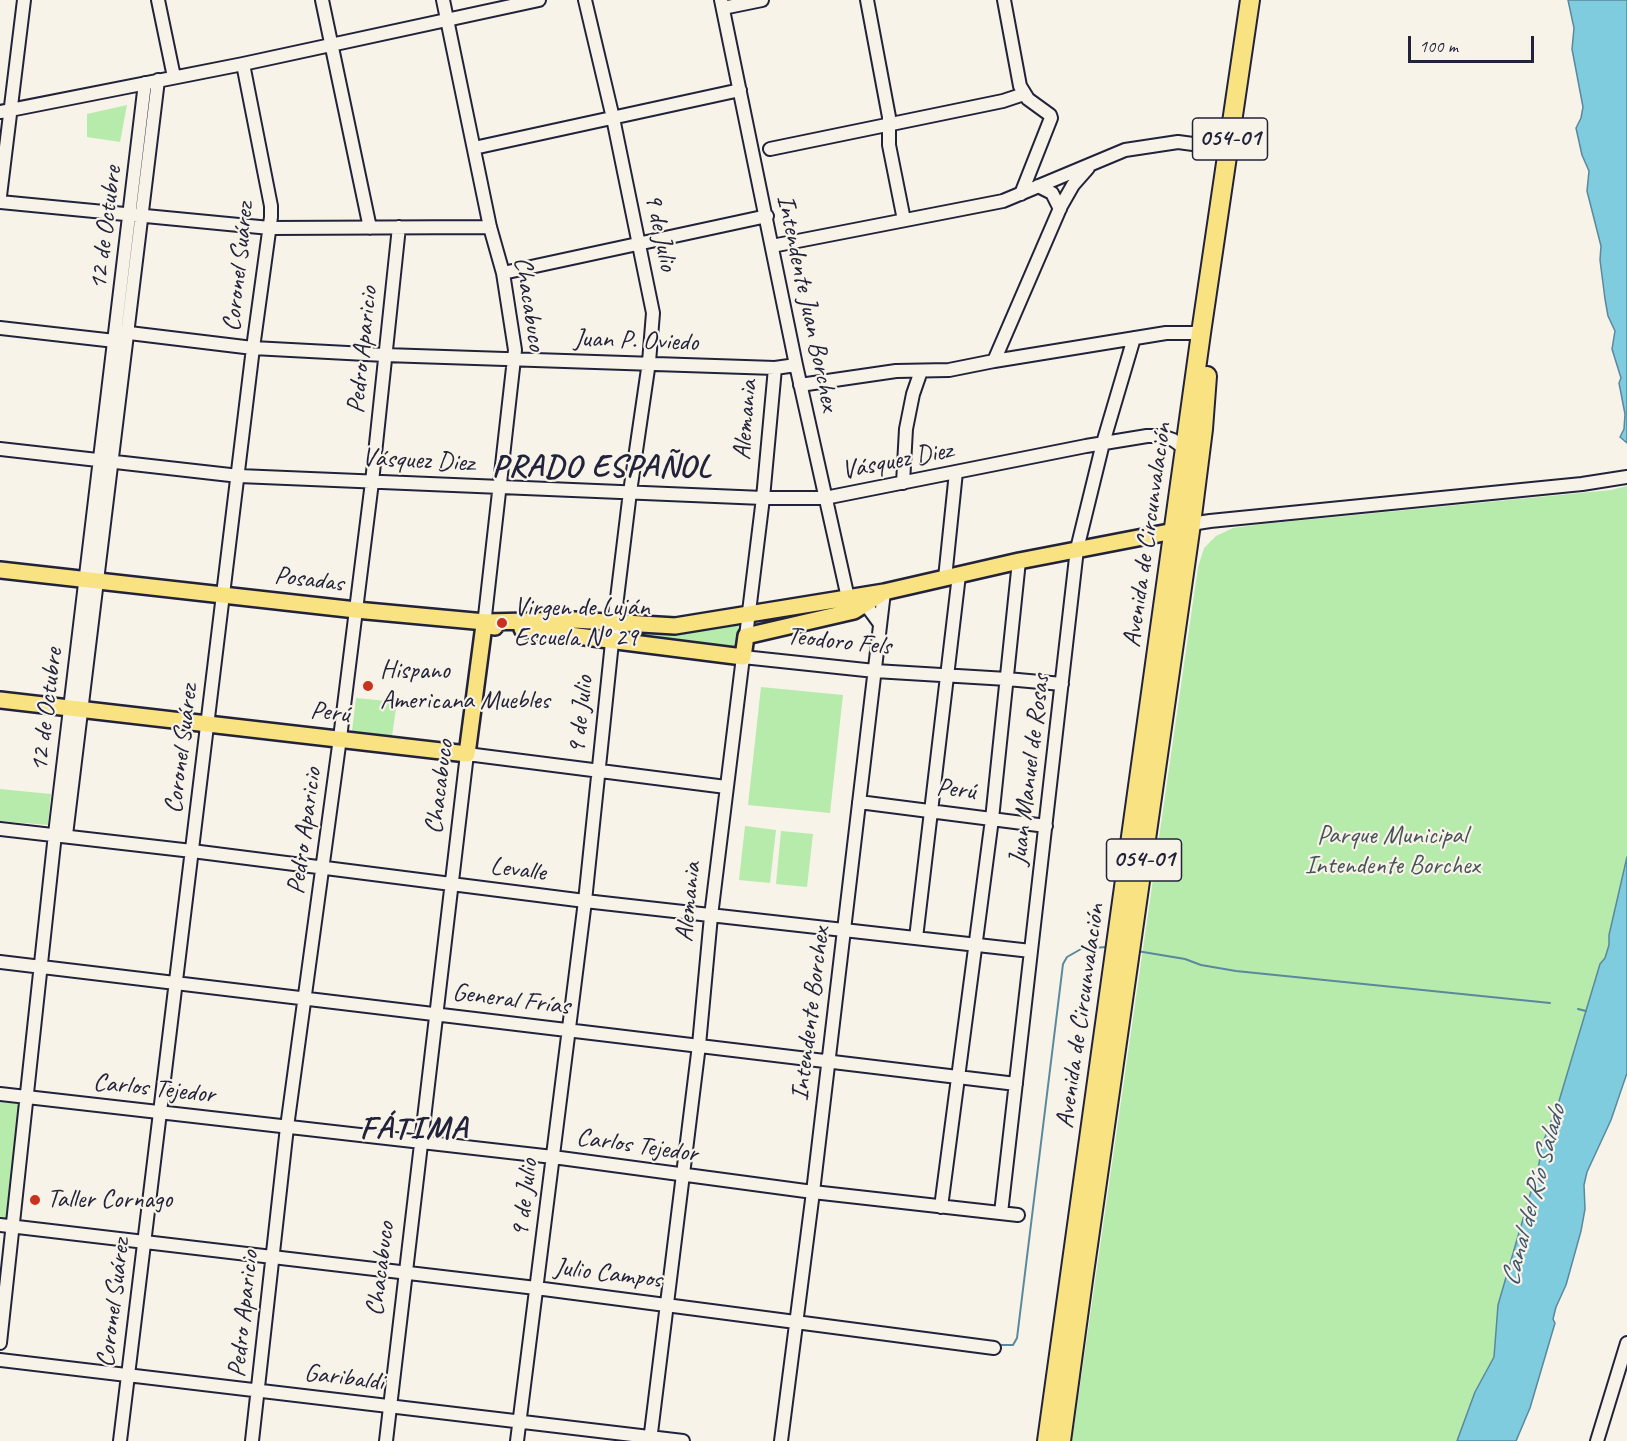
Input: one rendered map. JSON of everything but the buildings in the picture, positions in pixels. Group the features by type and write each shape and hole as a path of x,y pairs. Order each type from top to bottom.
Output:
{"highway":[{"name":"Avenida de Circunvalación","path":"1061,1441 1183,528 1186,449 1201,333 1250,0"},
{"name":"Avenida de Circunvalación","path":"1047,1441 1183,528 1204,417 1210,278"}],"main road":[{"name":"Posadas","path":"484,624 574,620 675,626 884,592 1019,561 1183,528"},
{"name":"Posadas","path":"0,570 612,640"},
{"path":"746,636 854,611 884,592"},
{"name":"Chacabuco","path":"467,754 484,624"},
{"name":"Alemania","path":"743,657 746,636"},
{"name":"Teodoro Fels","path":"612,640 743,657"},
{"name":"Perú","path":"0,700 467,754"}],"street":[{"path":"0,196 5,111 24,0"},
{"path":"158,0 174,77"},
{"path":"322,0 370,228"},
{"name":"Chacabuco","path":"443,0 490,227 503,273 515,350 484,624"},
{"path":"5,111 243,64 539,0"},
{"name":"9 de Julio","path":"517,1441 585,901 612,640 649,362 653,312 613,118 585,0"},
{"path":"722,4 762,0"},
{"path":"867,0 889,117 889,145 904,220"},
{"path":"1004,0 1020,86 1028,99 1051,118 1021,194"},
{"name":"Intendente Juan Borchex","path":"722,4 800,385 848,598"},
{"name":"Coronel Suárez","path":"120,1441 225,595 253,348 270,228 271,206 243,64"},
{"name":"12 de Octubre","path":"0,1343 41,967 61,835 151,82"},
{"path":"474,148 740,90"},
{"path":"770,149 1003,101 1024,94"},
{"path":"772,246 1003,201 1125,150 1178,141 1208,146 1219,143 1231,134"},
{"path":"1208,146 1227,162"},
{"path":"994,361 1059,209 1073,184 1094,163"},
{"path":"1038,186 1052,193 1059,209"},
{"path":"0,202 270,228 490,227"},
{"path":"503,273 767,216"},
{"name":"Pedro Aparicio","path":"252,1441 287,1127 372,482 399,227"},
{"name":"Juan P. Oviedo","path":"0,328 120,335 253,348 385,355 775,368 796,365"},
{"path":"800,385 878,372 961,369 994,361 1166,333 1201,333"},
{"name":"Juan Manuel de Rosas","path":"1001,1213 1077,549 1103,443 1134,338"},
{"name":"Alemania","path":"746,636 763,498 775,368"},
{"path":"903,483 906,429 913,394 921,371"},
{"name":"Vásquez Diez","path":"0,449 239,476 763,498 825,498 1148,436 1162,436 1186,449"},
{"path":"916,938 948,676 956,472"},
{"path":"1183,528 1210,521 1582,484 1621,478"},
{"path":"941,1207 992,819 1019,561"},
{"name":"Intendente Borchex","path":"781,1441 884,592"},
{"path":"848,598 862,608 869,609 875,614 880,624"},
{"name":"Alemania","path":"650,1439 699,1045 711,916 743,657"},
{"name":"Teodoro Fels","path":"743,657 875,671 1007,678 1062,684"},
{"name":"Chacabuco","path":"386,1441 467,754"},
{"name":"Perú","path":"467,754 726,787"},
{"name":"Perú","path":"859,802 1046,826"},
{"name":"Levalle","path":"0,829 711,916 1031,951"},
{"name":"General Frías","path":"0,962 1016,1084"},
{"name":"Carlos Tejedor","path":"0,1094 553,1157 813,1192 1018,1215"},
{"name":"Julio Campos","path":"0,1225 667,1304 994,1348"},
{"path":"1597,1441 1627,1343"},
{"name":"Garibaldi","path":"0,1360 682,1441"}],"green space":[{"path":"127,105 120,142 87,137 87,114"},
{"name":"Parque Municipal Intendente Borchex","path":"1627,486 1627,857 1609,935 1609,945 1605,958 1600,964 1559,1101 1542,1145 1539,1164 1498,1305 1494,1357 1482,1379 1457,1441 1072,1441 1198,567 1204,548 1216,536 1233,528 1611,490"},
{"path":"848,598 862,608 746,636 743,657 508,622 675,626"},
{"path":"761,687 843,695 830,813 748,805"},
{"path":"356,698 397,702 392,736 352,731"},
{"path":"0,789 51,794 48,825 0,821"},
{"path":"745,826 776,830 770,883 739,880"},
{"path":"781,831 813,834 807,887 776,884"},
{"path":"0,1100 23,1103 9,1221 0,1220"}],"water":[{"path":"1568,0 1627,0 1627,443 1620,437 1624,429 1625,414 1619,383 1621,378 1612,349 1615,331 1608,316 1600,260 1601,246 1587,191 1589,171 1582,155 1576,128 1583,107 1572,49 1574,28"},
{"name":"Canal del Río Salado","path":"1627,857 1627,1073 1611,1120 1587,1172 1581,1231 1566,1285 1556,1307 1553,1319 1555,1323 1530,1408 1516,1441 1457,1441 1475,1392 1494,1357 1498,1305 1539,1164 1542,1145 1559,1101 1600,964 1605,958 1609,945 1609,935"}],"waterway":[{"path":"1001,1345 1013,1345 1017,1338 1063,964 1067,957 1081,949 1106,947"},
{"path":"1137,951 1236,971 1550,1003"},
{"path":"1578,1009 1586,1011"}],"place":[{"name":"Virgen de Luján Escuela Nº 29","path":"502,623"},
{"name":"Hispano Americana Muebles","path":"368,686"},
{"name":"Taller Cornago","path":"35,1200"}],"district":[{"name":"PRADO ESPAÑOL","path":"602,468"},
{"name":"FÁTIMA","path":"414,1130"}]}
